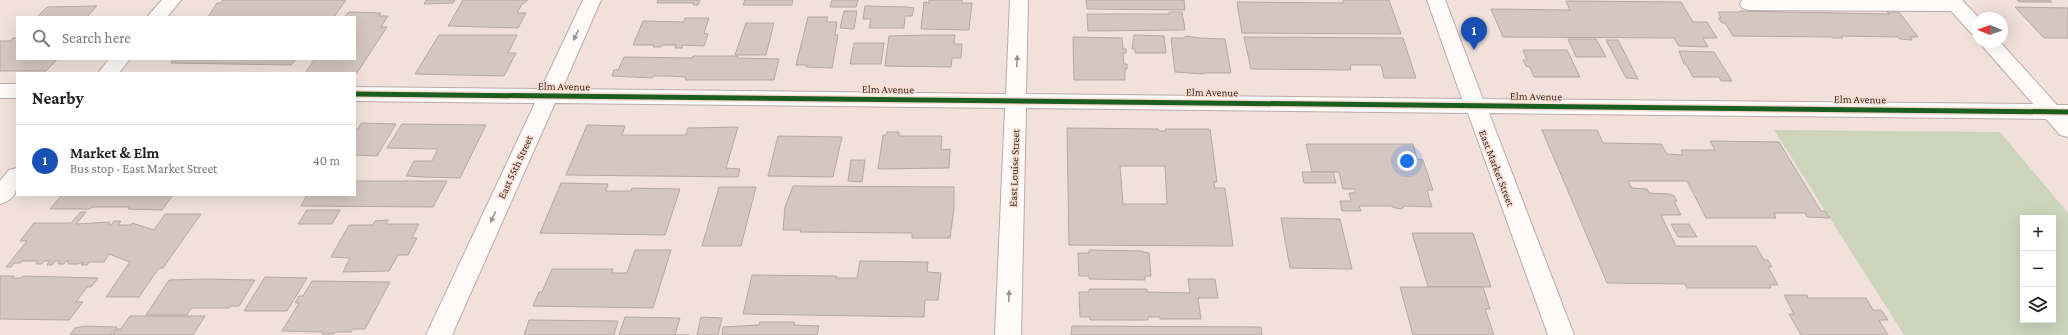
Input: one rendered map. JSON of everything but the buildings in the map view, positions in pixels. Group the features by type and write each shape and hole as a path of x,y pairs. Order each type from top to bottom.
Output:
{"street":[{"path":"158,16 172,0"},
{"name":"East 55th Street","path":"439,335 592,0"},
{"name":"East Louise Street","path":"1008,335 1020,0"},
{"name":"East Market Street","path":"1436,0 1561,335"},
{"path":"1749,4 1954,3 1972,22"},
{"path":"1996,48 2060,112 2068,130"},
{"path":"109,72 119,60"},
{"path":"0,91 16,91"},
{"name":"Elm Avenue","path":"356,94 2060,112"},
{"path":"0,196 16,177"}],"green space":[{"path":"1774,130 2000,132 2068,213 2068,335 1904,335"}],"cycle path":[{"path":"356,94 2068,112"}],"place":[{"name":"Market & Elm","path":"1474,50"}]}
